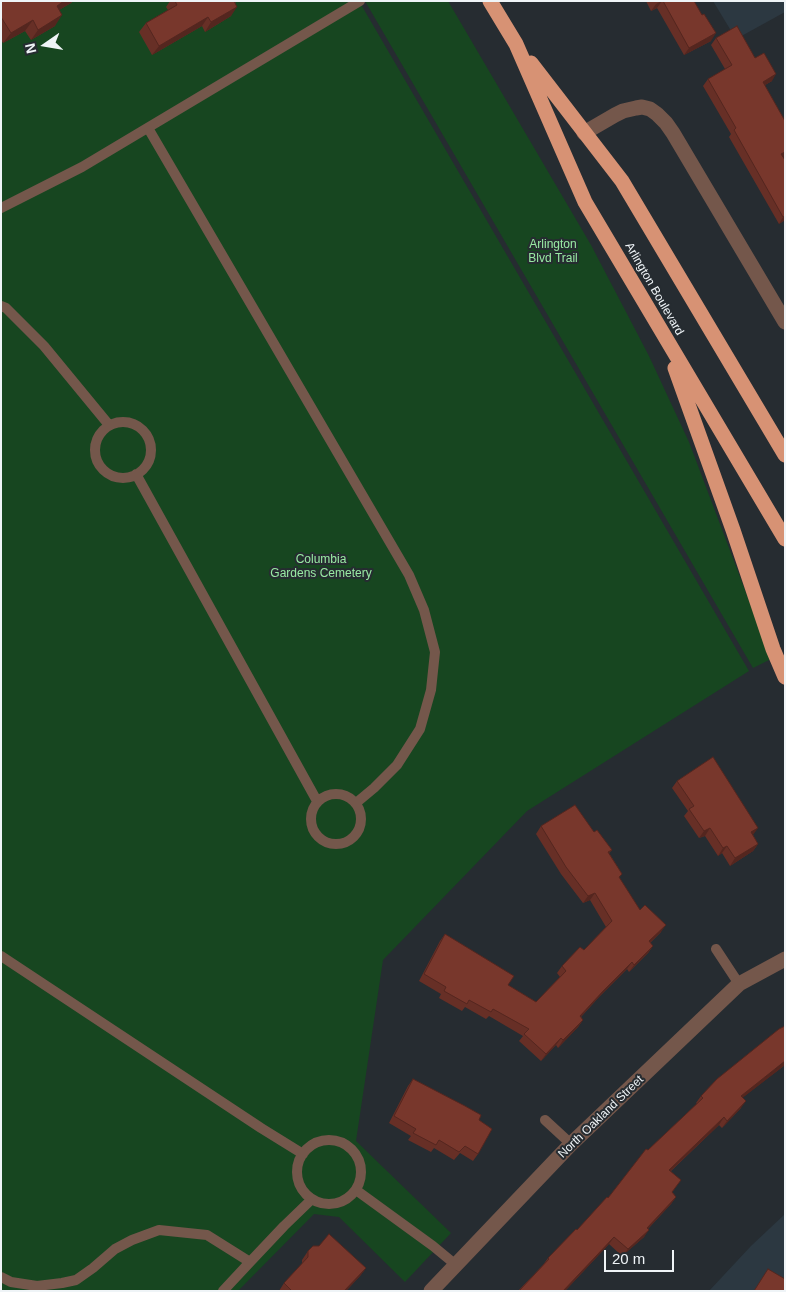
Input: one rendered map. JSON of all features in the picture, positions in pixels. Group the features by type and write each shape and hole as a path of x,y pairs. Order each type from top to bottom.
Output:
{"highway":[{"name":"Arlington Boulevard","path":"490,1 516,44 622,181 785,455"},
{"name":"Arlington Boulevard","path":"516,44 585,202 785,538"},
{"path":"663,335 733,530 770,640 785,677"},
{"path":"762,417 785,443"}],"street":[{"path":"584,133 623,111 642,106 650,109 666,122 785,322"},
{"name":"North Oakland Street","path":"431,1291 571,1144 739,984 785,959"}],"lane":[{"path":"1,208 82,167 360,1"},
{"path":"148,128 409,575 424,610 435,652 431,690 420,729 397,766 356,803"},
{"path":"1,306 6,308 44,346 109,425"},
{"path":"117,422 134,424 142,429 147,436 150,444 148,462 136,474 127,477 108,474 96,459 96,440 101,431 109,425 117,422"},
{"path":"136,474 317,801"},
{"path":"332,793 341,793 350,797 360,811 360,828 355,836 340,844 325,842 318,837 310,824 312,808 317,801 332,793"},
{"path":"716,949 739,984"},
{"path":"1,956 303,1154"},
{"path":"545,1120 571,1144"},
{"path":"321,1142 342,1143 351,1149 358,1158 361,1168 360,1180 356,1190 341,1202 321,1203 312,1199 304,1192 299,1183 297,1173 303,1154 311,1146 321,1142"},
{"path":"356,1190 456,1265"},
{"path":"223,1291 312,1199"},
{"path":"1,1278 11,1282 37,1286 76,1280 115,1250 132,1240 159,1230 207,1235 250,1262"}],"shaded area":[{"path":"713,1 785,1 785,12 736,39"},
{"path":"785,1214 785,1291 709,1291 751,1246"}],"green space":[{"name":"Columbia Gardens Cemetery","path":"1,1 359,1 749,671 527,811 383,960 356,1141 451,1233 405,1282 339,1217 314,1214 238,1291 1,1291"},
{"name":"Arlington Blvd Trail","path":"365,1 448,1 591,245 649,356 689,442 771,659 753,668"}],"building":[{"path":"1,1 64,1 57,6 62,15 38,30 33,20 11,33 1,17"},
{"path":"175,1 234,1 237,7 211,22 208,17 159,46 146,23 177,5"},
{"path":"663,1 694,1 716,33 689,48"},
{"path":"737,26 755,58 764,53 776,74 763,82 785,121 785,152 781,154 785,160 785,216 783,217 734,130 736,128 708,79 732,65 716,38"},
{"path":"713,757 758,828 751,832 758,844 735,858 727,846 723,848 710,828 704,831 689,809 694,806 677,781"},
{"path":"575,805 594,832 597,830 612,850 608,852 622,874 619,877 640,910 645,905 666,925 649,941 653,946 634,965 632,962 604,990 580,1016 583,1020 563,1040 561,1038 546,1054 524,1034 529,1029 493,1009 491,1012 469,1000 467,1004 444,991 446,987 424,974 445,934 514,976 508,985 536,1002 566,971 562,966 580,947 584,950 612,921 595,893 588,896 566,867 541,826"},
{"path":"785,1026 785,1061 741,1096 746,1101 727,1121 724,1117 669,1170 681,1180 672,1192 676,1197 647,1228 649,1230 628,1249 614,1237 563,1291 519,1291 548,1258 608,1198 646,1149 648,1150 703,1098 701,1096 717,1079"},
{"path":"413,1079 481,1115 479,1120 492,1129 478,1154 465,1146 459,1152 439,1140 436,1145 413,1133 416,1129 394,1116"},
{"path":"329,1234 366,1268 344,1291 292,1291 284,1283 308,1257 308,1251 313,1246 319,1246"},
{"path":"768,1269 785,1279 785,1291 754,1291"}]}
